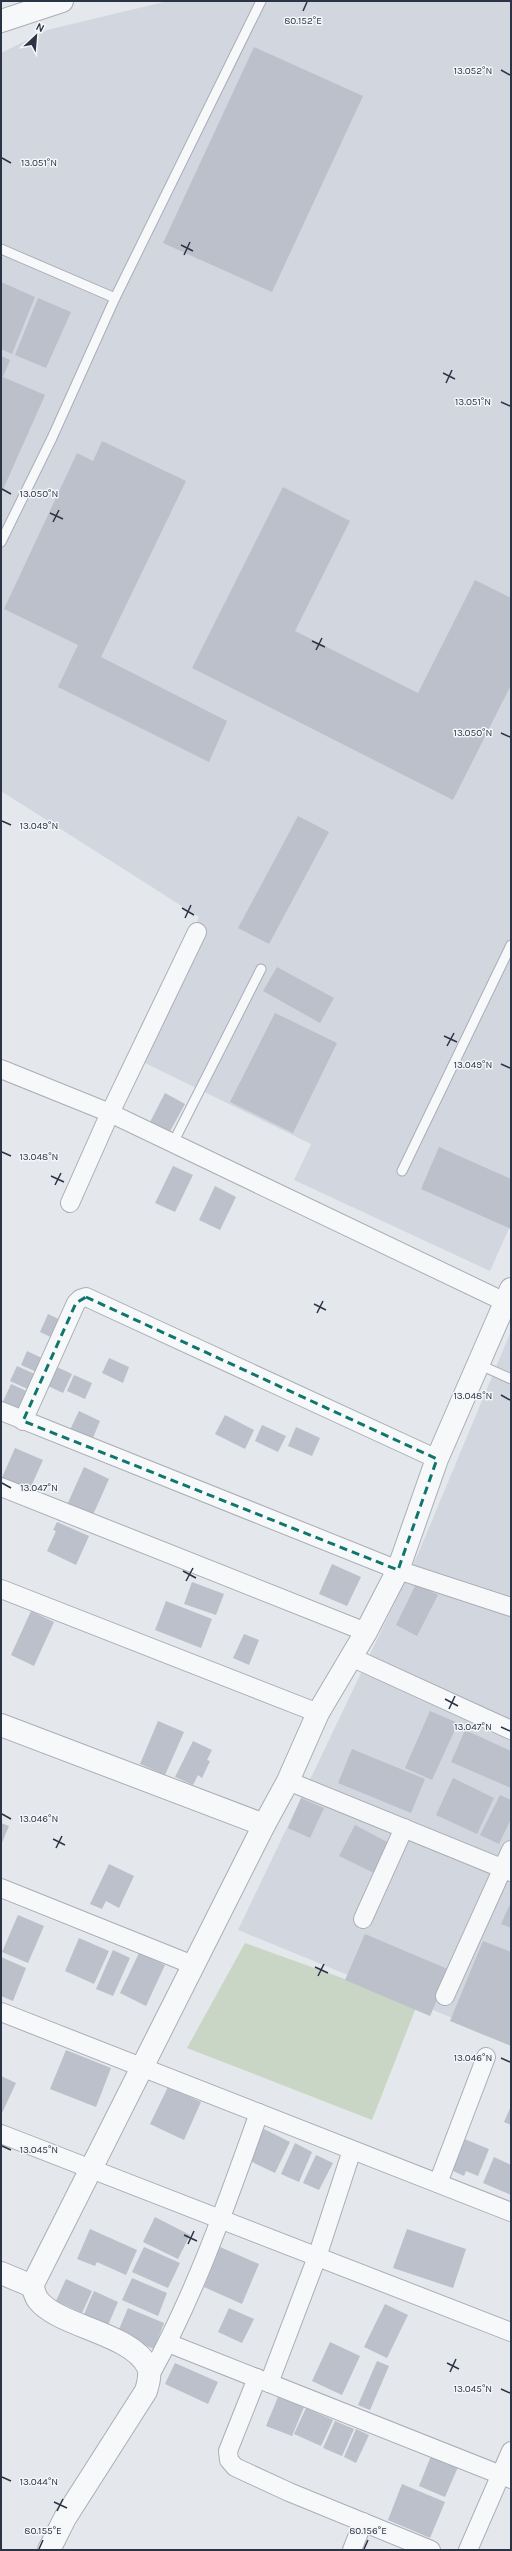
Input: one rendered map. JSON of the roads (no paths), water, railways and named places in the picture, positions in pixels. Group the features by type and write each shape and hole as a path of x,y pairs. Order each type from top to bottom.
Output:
{"street":[{"path":"1,21 62,1"},
{"path":"70,1204 110,1113 197,932"},
{"path":"1,1069 110,1113 508,1295 437,1459 398,1570 366,1632 318,1713 288,1781 193,1965 32,2286 37,2300 50,2310 127,2346 139,2355 148,2368 150,2375"},
{"path":"23,1421 76,1303 80,1298 86,1297 437,1459"},
{"path":"1,1411 398,1570 511,1607"},
{"path":"1,1487 366,1632"},
{"path":"1,1589 318,1713"},
{"path":"351,1657 511,1730"},
{"path":"1,1725 264,1825"},
{"path":"288,1781 506,1870"},
{"path":"363,1919 404,1828"},
{"path":"445,1996 506,1870 511,1850"},
{"path":"1,1888 193,1965"},
{"path":"1,2012 511,2212"},
{"path":"438,2183 486,2057"},
{"path":"49,2550 65,2518 146,2391 150,2375 168,2343 221,2220 259,2113"},
{"path":"1,2134 511,2332"},
{"path":"352,2150 317,2257 263,2381 228,2451 229,2460 235,2467 431,2550"},
{"path":"1,2273 32,2286"},
{"path":"168,2343 506,2477"},
{"path":"468,2550 506,2477 511,2451"},
{"path":"352,2550 363,2522"}],"lane":[{"path":"1,542 52,438 115,298 261,1"},
{"path":"1,249 115,298"},
{"path":"402,1171 511,945"},
{"path":"173,1143 261,968"},
{"path":"478,1364 511,1379"}]}
